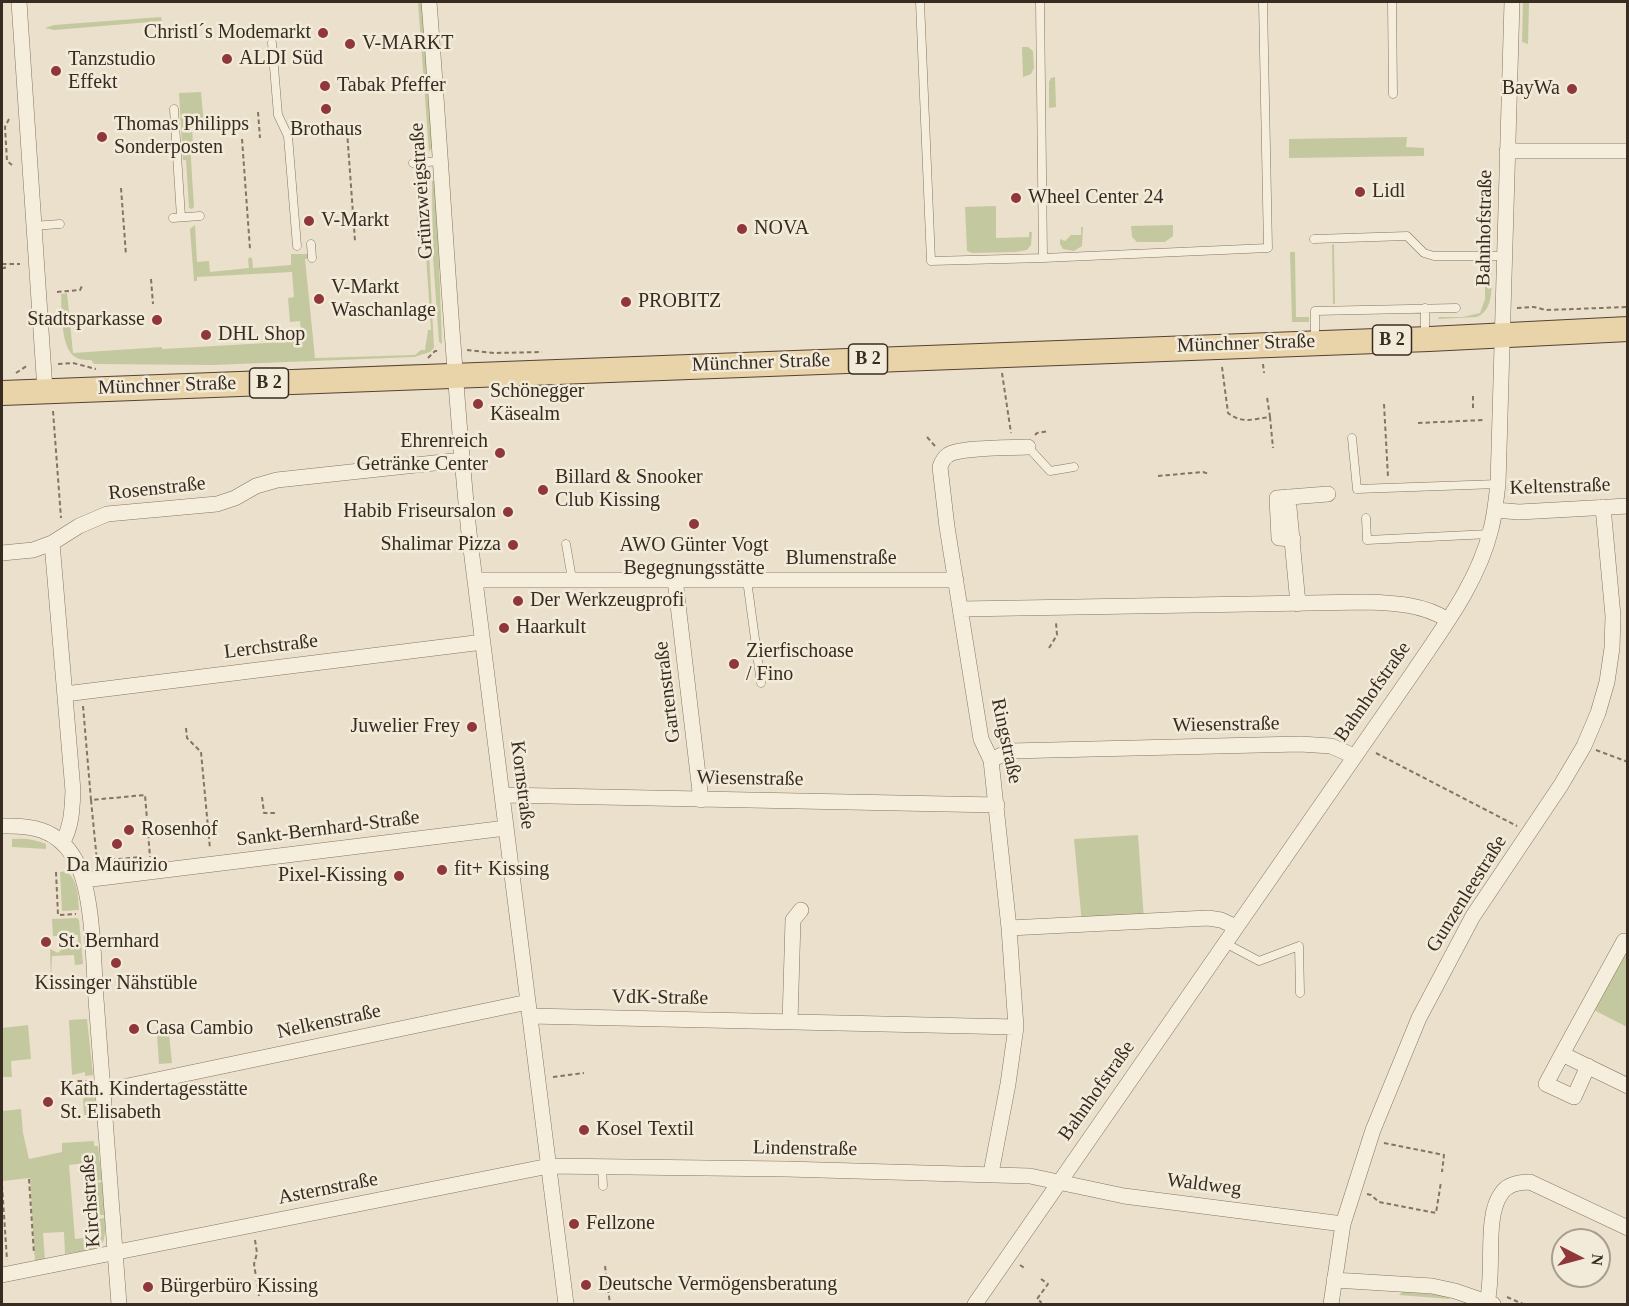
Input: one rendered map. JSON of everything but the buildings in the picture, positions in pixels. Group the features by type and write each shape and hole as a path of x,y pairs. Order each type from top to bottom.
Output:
{"main road":[{"name":"Münchner Straße","path":"2,393 49,398 455,377 1502,336 1628,329"}],"street":[{"path":"19,2 33,226 49,398"},
{"name":"Grünzweigstraße","path":"429,2 455,377"},
{"name":"Bahnhofstraße","path":"975,1305 1448,620 1475,573 1490,534 1498,484 1512,2"},
{"path":"1507,151 1628,151"},
{"name":"Kornstraße","path":"455,377 475,580 566,1305"},
{"name":"Ringstraße","path":"1009,928 991,760 981,739 940,467 944,458 950,453 1020,447"},
{"name":"Rosenstraße","path":"2,553 33,550 107,514 217,504 235,498 256,486 278,480 462,460"},
{"path":"1298,604 1288,497 1328,494"},
{"name":"Keltenstraße","path":"1495,510 1519,512 1628,506"},
{"name":"Gunzenleestraße","path":"1332,1305 1343,1224 1395,1072 1442,972 1473,916 1531,833 1584,746 1598,713 1607,682 1612,648 1612,590 1603,507"},
{"path":"2,826 36,828 63,842 73,813 57,540"},
{"name":"Gartenstraße","path":"675,579 701,800"},
{"name":"Blumenstraße","path":"475,580 956,580"},
{"path":"961,609 1366,602 1393,603 1435,612 1448,620"},
{"name":"Lerchstraße","path":"65,694 483,642"},
{"name":"Wiesenstraße","path":"991,760 1010,752 1300,744 1357,751"},
{"name":"Wiesenstraße","path":"502,795 997,805"},
{"name":"Sankt-Bernhard-Straße","path":"84,880 151,864 212,864 506,828"},
{"name":"Kirchstraße","path":"63,842 75,858 84,880 89,913 119,1305"},
{"path":"790,1022 793,920 801,910"},
{"path":"991,1173 1016,1027 1009,928 1208,918 1221,920 1236,927"},
{"path":"1588,1066 1574,1097 1546,1084 1626,939"},
{"name":"VdK-Straße","path":"529,1009 790,1022 1016,1027"},
{"name":"Nelkenstraße","path":"104,1091 529,1009"},
{"path":"1562,1054 1628,1086"},
{"name":"Lindenstraße","path":"549,1166 991,1173 1061,1181"},
{"name":"Asternstraße","path":"5,1274 549,1166"},
{"name":"Waldweg","path":"1061,1181 1124,1196 1343,1224"},
{"path":"1334,1280 1432,1286 1481,1302 1490,1290 1494,1214 1502,1192 1519,1182 1530,1182 1628,1228"}],"lane":[{"path":"920,2 931,261 1268,248 1263,2"},
{"path":"1040,2 1043,258"},
{"path":"1392,2 1393,94"},
{"path":"272,43 278,115 288,136 297,246"},
{"path":"174,109 177,218 200,216"},
{"path":"413,163 441,161"},
{"path":"33,226 60,224"},
{"path":"1314,238 1407,236 1424,253 1434,256 1505,256"},
{"path":"311,244 312,258"},
{"path":"1425,308 1425,339"},
{"path":"1315,342 1315,311 1456,308"},
{"path":"1352,438 1357,489 1498,484"},
{"path":"1020,447 1050,471 1074,467"},
{"path":"1366,518 1367,540 1490,534"},
{"path":"566,544 572,579"},
{"path":"747,580 761,683"},
{"path":"1225,943 1259,961 1299,946 1300,993"},
{"path":"602,1167 603,1186"}],"path":[{"path":"258,112 260,138"},
{"path":"9,119 5,127 7,161 12,165"},
{"path":"347,131 355,241"},
{"path":"242,139 250,249"},
{"path":"121,188 126,255"},
{"path":"3,266 20,264"},
{"path":"151,279 153,304"},
{"path":"57,292 80,290 83,284"},
{"path":"1534,307 1546,310 1628,307"},
{"path":"1221,359 1228,413 1236,420 1243,421 1270,417"},
{"path":"1001,369 1020,447"},
{"path":"1473,393 1473,408"},
{"path":"1267,397 1273,448"},
{"path":"49,398 57,540"},
{"path":"1384,405 1389,488"},
{"path":"1418,423 1499,420"},
{"path":"1158,476 1203,472 1209,474"},
{"path":"1049,648 1057,635 1054,608"},
{"path":"81,692 97,861 151,864 145,795 92,800"},
{"path":"186,728 187,738 201,752 212,864"},
{"path":"1584,746 1628,762"},
{"path":"1357,751 1531,833"},
{"path":"262,797 264,813 275,813"},
{"path":"56,872 56,915 89,913"},
{"path":"538,1080 584,1073"},
{"path":"1370,1140 1444,1155 1442,1172"},
{"path":"28,1179 34,1268"},
{"path":"1354,1192 1371,1195 1379,1202 1436,1213 1441,1182"},
{"path":"2,1185 5,1274"},
{"path":"252,1226 257,1253 254,1264 259,1296"},
{"path":"605,1266 610,1305"},
{"path":"1040,1305 1041,1302 1037,1299 1048,1284 1041,1279"}],"green space":[{"path":"418,2 422,2 433,145 429,152"},
{"path":"1523,2 1529,2 1528,44 1522,42"},
{"path":"161,17 162,21 54,30 45,28 54,25"},
{"path":"1022,47 1028,47 1033,51 1034,68 1031,74 1023,77"},
{"path":"1055,77 1056,107 1049,108 1049,82"},
{"path":"201,92 204,125 192,127 193,143 190,144 194,207 192,209 189,208 186,160 183,160 179,93"},
{"path":"1407,137 1406,147 1424,148 1424,156 1289,158 1289,139"},
{"path":"425,173 434,348 430,352 414,357 213,365 94,364 91,360 77,358 67,347 63,329 61,294 67,293 73,353 302,341 300,321 290,322 288,298 294,297 292,272 197,277 197,281 194,281 190,229 195,225 197,262 209,261 210,272 249,268 248,259 250,257 253,268 291,265 291,254 308,254 309,258 305,259 315,358 415,355 425,350 428,330 431,330 424,226 418,226 417,215 427,214 424,177 415,178 418,174"},
{"path":"432,181 436,181 442,344 439,342 433,258"},
{"path":"996,206 996,238 1029,237 1029,232 1032,232 1031,245 1027,250 972,253 967,251 965,207"},
{"path":"1173,225 1173,236 1165,242 1137,242 1132,237 1131,226"},
{"path":"1081,227 1083,227 1082,246 1074,251 1063,249 1060,239 1065,241 1071,235 1081,235"},
{"path":"1334,244 1335,304 1333,304 1332,245"},
{"path":"1290,252 1295,252 1296,317 1309,317 1309,322 1292,322"},
{"path":"1485,264 1491,264 1492,286 1490,301 1483,313 1477,317 1438,319 1439,317 1463,317 1480,313 1485,299"},
{"path":"421,365 284,374 216,372"},
{"path":"1138,835 1144,920 1082,924 1074,839"},
{"path":"12,839 38,841 46,844 46,849 12,847"},
{"path":"66,871 75,884 79,910 62,911 60,872"},
{"path":"77,918 83,964 75,965 74,955 52,956 51,981 50,949 58,953 63,948 78,947 78,935 53,936 52,919"},
{"path":"1625,950 1627,952 1627,1027 1592,1009"},
{"path":"87,1019 93,1075 85,1076 85,1072 72,1075 69,1020"},
{"path":"28,1025 31,1059 11,1061 12,1077 2,1077 2,1028"},
{"path":"169,1033 172,1063 159,1064 157,1034"},
{"path":"94,1089 96,1114 84,1115 83,1099 87,1095 87,1090"},
{"path":"21,1109 23,1133 29,1159 62,1152 62,1143 94,1141 94,1146 98,1146 102,1180 95,1181 93,1162 69,1165 75,1239 98,1236 97,1219 105,1218 104,1238 98,1248 65,1254 64,1232 43,1233 45,1260 35,1261 30,1178 2,1181 2,1111"},
{"path":"102,1182 105,1215 98,1215 95,1183"},
{"path":"1402,1292 1444,1295 1450,1299 1399,1295"}],"place":[{"name":"Christl´s Modemarkt","path":"323,33"},
{"name":"V-MARKT","path":"350,44"},
{"name":"ALDI Süd","path":"227,59"},
{"name":"Tanzstudio Effekt","path":"56,71"},
{"name":"Tabak Pfeffer","path":"325,86"},
{"name":"BayWa","path":"1572,89"},
{"name":"Brothaus","path":"326,109"},
{"name":"Thomas Philipps Sonderposten","path":"102,137"},
{"name":"Lidl","path":"1360,192"},
{"name":"Wheel Center 24","path":"1016,198"},
{"name":"V-Markt","path":"309,221"},
{"name":"NOVA","path":"742,229"},
{"name":"V-Markt Waschanlage","path":"319,299"},
{"name":"PROBITZ","path":"626,302"},
{"name":"Stadtsparkasse","path":"157,320"},
{"name":"DHL Shop","path":"206,335"},
{"name":"Schönegger Käsealm","path":"478,404"},
{"name":"Ehrenreich Getränke Center","path":"500,453"},
{"name":"Billard & Snooker Club Kissing","path":"543,490"},
{"name":"Habib Friseursalon","path":"508,512"},
{"name":"AWO Günter Vogt Begegnungsstätte","path":"694,524"},
{"name":"Shalimar Pizza","path":"513,545"},
{"name":"Der Werkzeugprofi","path":"518,601"},
{"name":"Haarkult","path":"504,628"},
{"name":"Zierfischoase / Fino","path":"734,664"},
{"name":"Juwelier Frey","path":"472,727"},
{"name":"Rosenhof","path":"129,830"},
{"name":"Da Maurizio","path":"117,844"},
{"name":"fit+ Kissing","path":"442,870"},
{"name":"Pixel-Kissing","path":"399,876"},
{"name":"St. Bernhard","path":"46,942"},
{"name":"Kissinger Nähstüble","path":"116,963"},
{"name":"Casa Cambio","path":"134,1029"},
{"name":"Kath. Kindertagesstätte St. Elisabeth","path":"48,1102"},
{"name":"Kosel Textil","path":"584,1130"},
{"name":"Fellzone","path":"574,1224"},
{"name":"Deutsche Vermögensberatung","path":"586,1285"},
{"name":"Bürgerbüro Kissing","path":"148,1287"}]}
